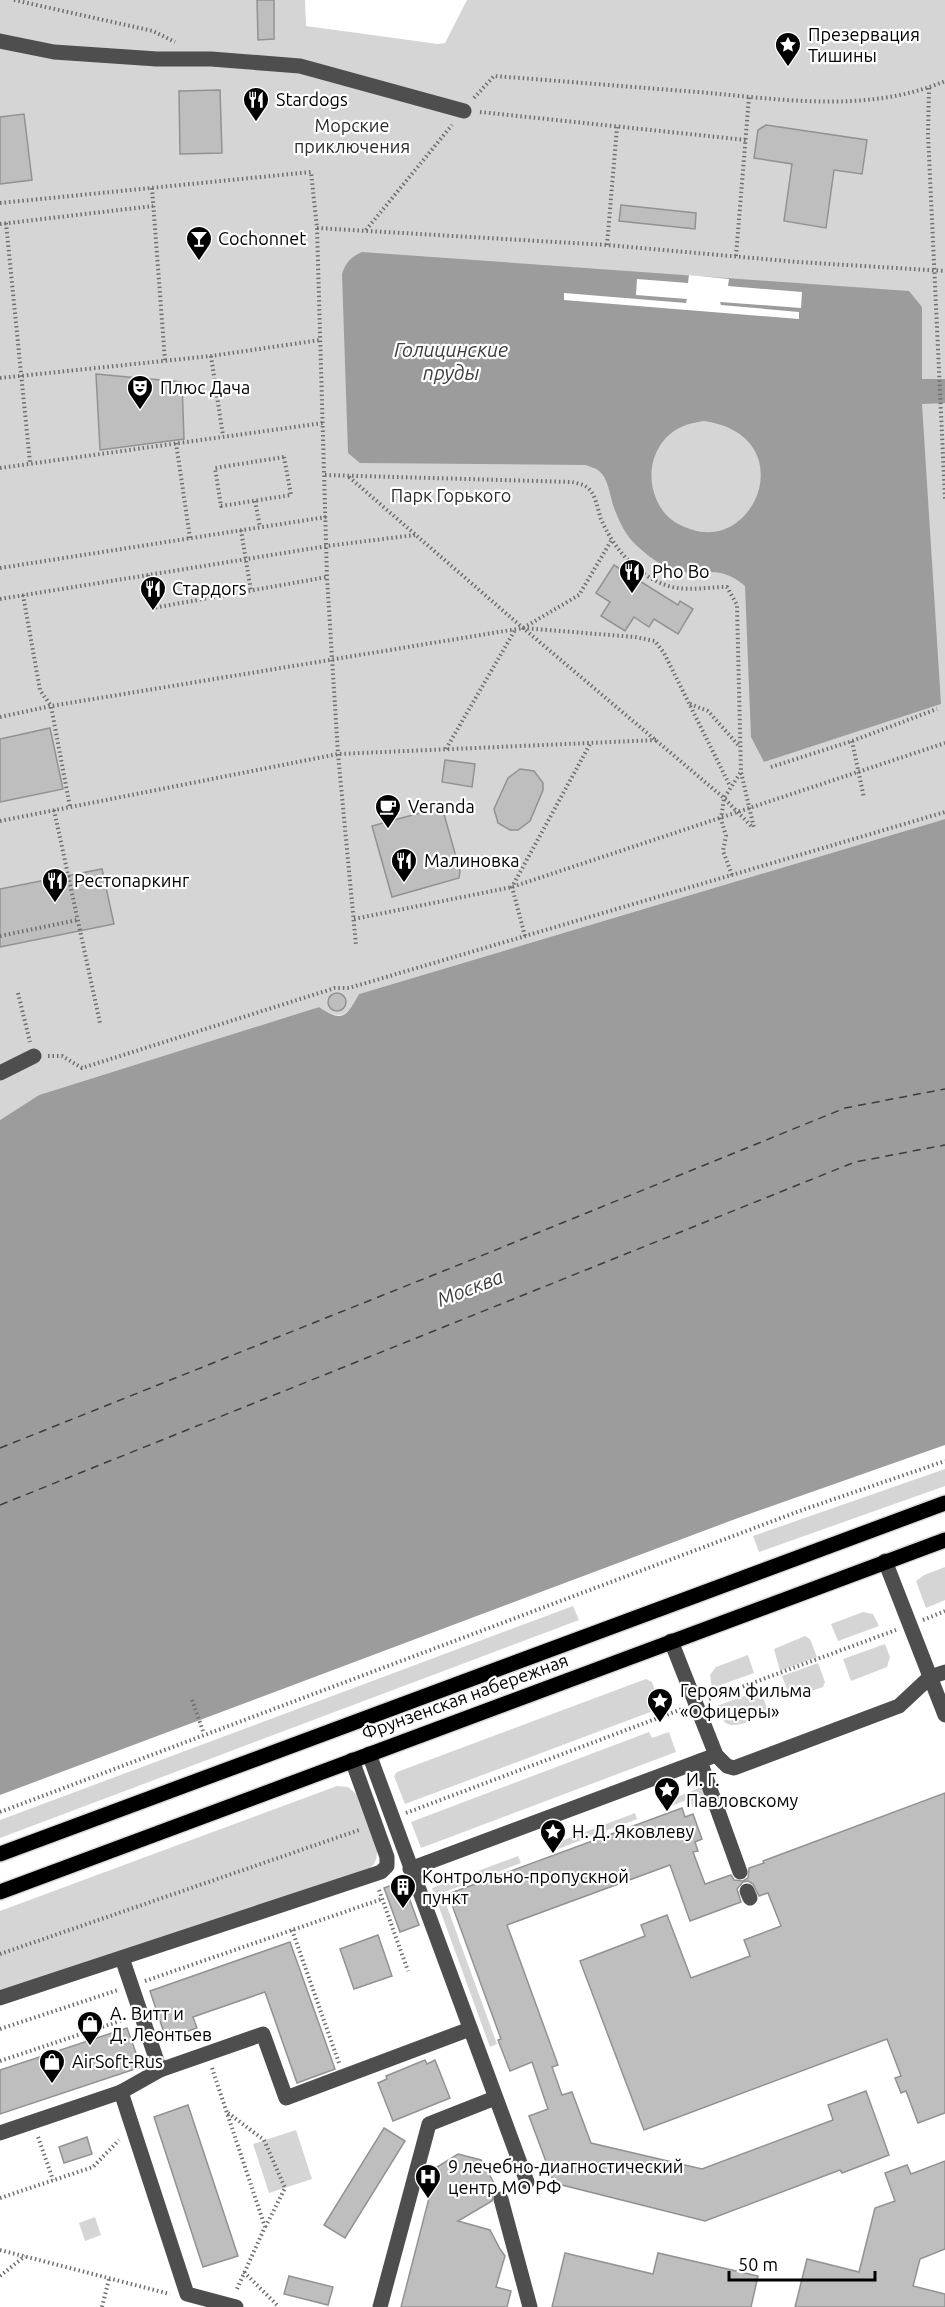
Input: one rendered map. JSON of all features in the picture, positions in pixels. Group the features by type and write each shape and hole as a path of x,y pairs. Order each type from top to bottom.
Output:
{"main road":[{"name":"Фрунзенская набережная","path":"0,1854 945,1503"},
{"name":"Фрунзенская набережная","path":"0,1892 945,1540"}],"lane":[{"path":"0,41 54,52 157,59 211,59 300,66 464,111"},
{"path":"0,1072 34,1056"},
{"path":"885,1561 945,1715"},
{"path":"671,1641 716,1755 727,1766 734,1768 899,1706 930,1677 945,1672"},
{"path":"369,1754 526,2182"},
{"path":"410,1869 716,1755"},
{"path":"0,1998 381,1872 387,1866 387,1857 352,1760"},
{"path":"700,1761 740,1872"},
{"path":"122,1958 160,2070"},
{"path":"0,2133 121,2092 160,2070 263,2034 286,2098 470,2029"},
{"path":"121,2092 187,2294 232,2306"},
{"path":"380,2307 429,2124 495,2098"},
{"path":"501,2199 530,2307"}],"path":[{"path":"14,0 153,32 182,45"},
{"path":"366,230 494,76 749,97 853,103 928,88 945,81"},
{"path":"928,88 928,134 945,499"},
{"path":"736,256 749,97"},
{"path":"464,111 746,140"},
{"path":"607,245 617,127"},
{"path":"0,203 312,172 317,228 327,577 338,754 356,945"},
{"path":"152,188 165,361"},
{"path":"0,224 153,206"},
{"path":"6,223 30,464"},
{"path":"317,228 607,245 934,272 945,271"},
{"path":"936,314 945,313"},
{"path":"0,378 211,356 320,340"},
{"path":"211,356 223,436"},
{"path":"0,468 323,423"},
{"path":"177,443 190,538"},
{"path":"284,457 291,495 255,501 221,506 215,468 284,457"},
{"path":"324,475 572,482 586,486 594,496 611,541 622,556 636,567 669,586 687,590 727,587 737,605 741,772 754,828 724,798 348,476"},
{"path":"255,501 260,527"},
{"path":"0,568 326,517"},
{"path":"241,530 251,591"},
{"path":"0,599 327,546 416,535"},
{"path":"0,717 51,706 523,628 579,595 611,541"},
{"path":"147,575 153,608 327,577"},
{"path":"23,595 40,690 51,706 70,807"},
{"path":"523,628 635,637 655,641 664,652 730,786"},
{"path":"446,749 516,630"},
{"path":"689,704 708,711 741,748"},
{"path":"771,767 852,741 937,709"},
{"path":"0,821 338,754 657,740"},
{"path":"852,741 864,798"},
{"path":"354,919 512,887 945,743"},
{"path":"525,936 512,887 590,744"},
{"path":"732,875 723,851 726,836 721,819 724,798 741,772"},
{"path":"54,810 100,1023"},
{"path":"18,993 34,1056 62,1056 82,1068 335,988 349,988 945,812"},
{"path":"0,936 77,920"},
{"path":"0,1812 805,1509 945,1461"},
{"path":"392,1818 945,1611"},
{"path":"192,1700 203,1731"},
{"path":"0,1954 375,1824"},
{"path":"0,2029 382,1899 408,1971"},
{"path":"292,1930 344,2078"},
{"path":"0,2061 141,2014"},
{"path":"213,2071 265,2227"},
{"path":"228,2113 264,2140 285,2188 244,2272 232,2306"},
{"path":"0,2198 93,2167 132,2126"},
{"path":"38,2136 53,2180"},
{"path":"0,2250 172,2295 187,2294"},
{"path":"0,2276 25,2256"},
{"path":"244,2272 277,2307"},
{"path":"102,2307 109,2279"}],"green space":[{"name":"Парк Горького","path":"0,0 305,0 306,26 438,44 445,43 467,0 945,0 945,819 359,994 347,1012 343,1014 333,1014 319,1007 39,1095 0,1120"},
{"path":"945,1469 945,1486 759,1552 753,1536"},
{"path":"945,1567 945,1600 926,1608 916,1581 924,1575"},
{"path":"573,1606 579,1620 0,1838 0,1820"},
{"path":"863,1612 873,1614 879,1626 838,1641 831,1624"},
{"path":"805,1636 810,1639 817,1657 780,1671 774,1649"},
{"path":"885,1644 890,1657 887,1667 851,1681 843,1659"},
{"path":"748,1655 754,1673 712,1688 710,1675 716,1667"},
{"path":"818,1663 825,1682 823,1687 794,1697 789,1695 782,1676"},
{"path":"646,1679 652,1682 661,1708 405,1804 394,1776 397,1772"},
{"path":"760,1690 769,1713 736,1725 724,1722 717,1706"},
{"path":"649,1732 652,1738 669,1732 676,1752 421,1848 411,1822"},
{"path":"337,1786 348,1787 356,1794 377,1851 374,1862 366,1871 0,1992 0,1911"},
{"path":"702,1787 708,1803 693,1808 689,1799 667,1808 664,1802"},
{"path":"635,1813 637,1819 550,1852 548,1846"},
{"path":"518,1856 521,1863 442,1893 497,2044 490,2047 432,1888"},
{"path":"296,2130 312,2179 269,2193 253,2144"},
{"path":"95,2217 101,2235 85,2241 79,2223"}],"water":[{"name":"Голицинские пруды","path":"362,252 909,291 922,307 922,379 945,379 945,403 922,404 941,704 764,762 751,737 745,586 735,579 718,573 675,570 649,556 625,532 615,510 607,482 598,470 586,465 360,463 348,453 342,274 347,263","holes":["704,421 734,431 753,447 760,468 759,489 750,509 734,524 714,532 681,526 667,515 655,497 652,472 658,449 674,431 692,423"]},
{"name":"Москва","path":"945,819 945,1445 738,1518 0,1795 0,1120 39,1095 319,1007 334,1015 343,1015 351,1008 359,994"}],"pier":[{"path":"689,275 729,279 728,286 802,292 801,308 720,302 721,305 799,312 799,319 564,300 564,293 686,303 687,299 636,295 637,279 688,283"}],"building":[{"path":"257,0 274,0 274,39 258,40"},
{"path":"220,90 222,153 180,154 179,91"},
{"path":"24,114 32,180 0,184 0,117"},
{"path":"766,125 867,140 862,174 834,170 826,228 784,221 792,164 754,158 758,130"},
{"path":"621,205 696,213 695,229 619,221"},
{"name":"Плюс Дача","path":"96,374 182,382 184,439 100,450"},
{"name":"Pho Bo","path":"614,565 678,605 680,601 693,609 678,634 654,619 649,627 634,617 625,631 601,616 610,602 596,593"},
{"path":"50,728 63,789 0,802 0,739"},
{"path":"445,760 475,764 472,787 442,782"},
{"path":"520,769 534,771 543,783 543,790 530,821 518,830 510,830 498,823 494,809 508,778"},
{"path":"442,807 460,871 459,878 392,897 372,826"},
{"name":"Рестопаркинг","path":"102,869 114,924 0,947 0,889"},
{"path":"337,993 343,996 346,1002 343,1008 337,1011 331,1008 328,1002 331,996"},
{"path":"945,1793 945,2113 918,2123 906,2091 901,2093 895,2078 901,2076 887,2039 644,2130 580,1961 645,1936 641,1925 667,1915 691,1978 750,1956 744,1940 781,1926 768,1893 759,1896 753,1884 748,1881 743,1882 737,1889 741,1902 690,1921 670,1865 507,1925 558,2065 552,2067 562,2095 572,2092 591,2143 702,2169 833,2120 828,2105 866,2091 889,2155 842,2173 840,2170 705,2221 554,2183 529,2116 548,2109 532,2062 510,2071 498,2040 501,2039 448,1894 682,1808 685,1817 693,1814 702,1839 695,1842 698,1851 693,1852 705,1884 731,1875 734,1880 743,1881 748,1878 749,1868 764,1863 763,1861"},
{"name":"Контрольно-пропускной пункт","path":"403,1881 419,1925 400,1932 384,1888"},
{"path":"378,1935 392,1976 354,1989 340,1949"},
{"path":"290,1942 335,2069 297,2083 265,1992 193,2017 197,2028 166,2039 150,1991"},
{"path":"127,2028 141,2067 0,2114 0,2070"},
{"path":"425,2060 427,2064 435,2060 450,2098 393,2121 378,2083 387,2079 386,2076"},
{"path":"188,2105 238,2256 203,2267 154,2117"},
{"path":"384,2128 405,2141 345,2238 324,2225"},
{"path":"87,2137 92,2154 64,2163 59,2147"},
{"path":"458,2154 481,2160 498,2190 494,2193 492,2201 458,2221 490,2230 505,2256 496,2287 511,2291 507,2307 401,2307 437,2167"},
{"path":"945,2161 945,2249 920,2259 913,2286 945,2294 945,2307 795,2307 807,2259 859,2272 875,2208 895,2201 885,2173 907,2165 911,2174"},
{"path":"565,2253 653,2274 658,2253 758,2276 751,2307 552,2307"},
{"path":"289,2276 333,2287 328,2305 284,2294"}],"ferry route":[{"path":"0,1448 845,1108 945,1089"},
{"path":"0,1505 855,1162 945,1145"}],"place":[{"name":"Презервация Тишины","path":"788,68"},
{"name":"Stardogs","path":"256,123"},
{"name":"Cochonnet","path":"199,262"},
{"name":"Плюс Дача","path":"140,411"},
{"name":"Pho Bo","path":"632,595"},
{"name":"Стардогs","path":"153,612"},
{"name":"Veranda","path":"388,830"},
{"name":"Малиновка","path":"404,884"},
{"name":"Рестопаркинг","path":"55,904"},
{"name":"Героям фильма «Офицеры»","path":"660,1724"},
{"name":"И. Г. Павловскому","path":"667,1813"},
{"name":"Н. Д. Яковлеву","path":"553,1855"},
{"name":"Контрольно-пропускной пункт","path":"403,1910"},
{"name":"А. Витт и Д. Леонтьев","path":"90,2047"},
{"name":"AirSoft-Rus","path":"52,2085"},
{"name":"9 лечебно-диагностический центр МО РФ","path":"428,2200"}],"park label":[{"name":"Морские приключения","path":"352,136"}]}
